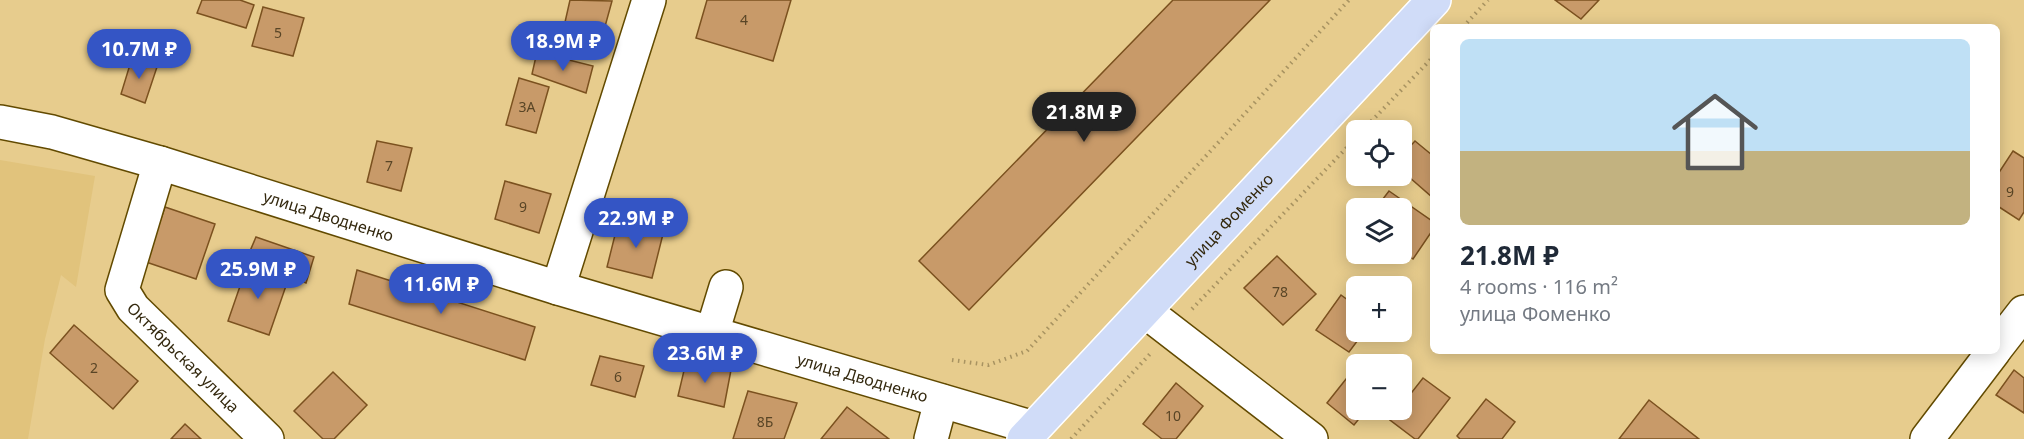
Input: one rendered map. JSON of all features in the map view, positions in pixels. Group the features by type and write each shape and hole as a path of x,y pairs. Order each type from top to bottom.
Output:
{"main road":[{"name":"улица Фоменко","path":"1029,434 1434,0"}],"street":[{"path":"558,288 649,0"},
{"name":"улица Дводненко","path":"0,122 52,132 160,162 558,288 941,401 1029,434"},
{"name":"Октябрьская улица","path":"160,162 122,290 133,308 267,439"},
{"path":"712,333 726,287"},
{"path":"1145,311 1311,439"},
{"path":"2000,343 2024,312"},
{"path":"1927,439 1991,354"},
{"path":"931,439 941,401"}],"path":[{"path":"952,360 988,365 1027,351 1349,0"},
{"path":"1466,24 1488,0"},
{"path":"1373,120 1430,60"},
{"path":"1071,439 1346,148"}],"shaded area":[{"path":"0,160 95,176 76,287 61,275 45,339 28,439 0,439"}],"building":[{"path":"202,0 240,0 254,5 246,28 197,13"},
{"path":"570,0 612,1 601,41 563,31"},
{"path":"707,0 791,0 773,61 696,38"},
{"path":"1173,0 1270,0 969,310 919,261"},
{"path":"1555,0 1599,0 1581,19"},
{"path":"263,7 304,18 293,56 252,46"},
{"path":"537,52 593,66 586,93 532,74"},
{"path":"132,58 157,67 145,103 121,94"},
{"path":"519,78 549,87 536,133 506,125"},
{"path":"377,141 412,148 401,191 367,182"},
{"path":"1415,141 1430,153 1430,195 1412,180 1412,144"},
{"path":"2013,151 2024,158 2024,212 2019,220 2000,208 2000,171"},
{"path":"505,181 551,194 539,233 495,219"},
{"path":"1389,191 1399,198 1384,198"},
{"path":"165,207 215,224 196,279 146,262"},
{"path":"1412,207 1430,220 1430,234 1413,259"},
{"path":"619,219 664,230 652,278 607,267"},
{"path":"256,237 314,257 306,283 247,258"},
{"path":"1277,256 1316,294 1283,325 1244,288"},
{"path":"247,266 288,280 269,335 228,321"},
{"path":"357,270 535,327 525,360 349,304"},
{"path":"1341,295 1346,299 1346,342 1356,342 1349,352 1316,330"},
{"path":"74,325 138,381 113,409 50,353"},
{"path":"600,356 644,366 635,397 591,385"},
{"path":"686,362 731,370 724,407 678,396"},
{"path":"2014,370 2024,378 2024,413 1996,395"},
{"path":"333,372 367,405 334,439 323,439 294,411"},
{"path":"1423,378 1450,398 1418,439 1390,420 1412,420 1412,392"},
{"path":"1346,379 1346,418 1327,403"},
{"path":"1176,383 1203,406 1176,439 1162,439 1143,424"},
{"path":"748,391 797,403 784,439 733,439"},
{"path":"1486,399 1515,422 1502,439 1460,439 1457,436"},
{"path":"1649,400 1699,439 1619,439"},
{"path":"847,407 889,439 821,439"},
{"path":"1348,420 1358,420 1354,425"},
{"path":"185,424 201,439 171,439"}]}
